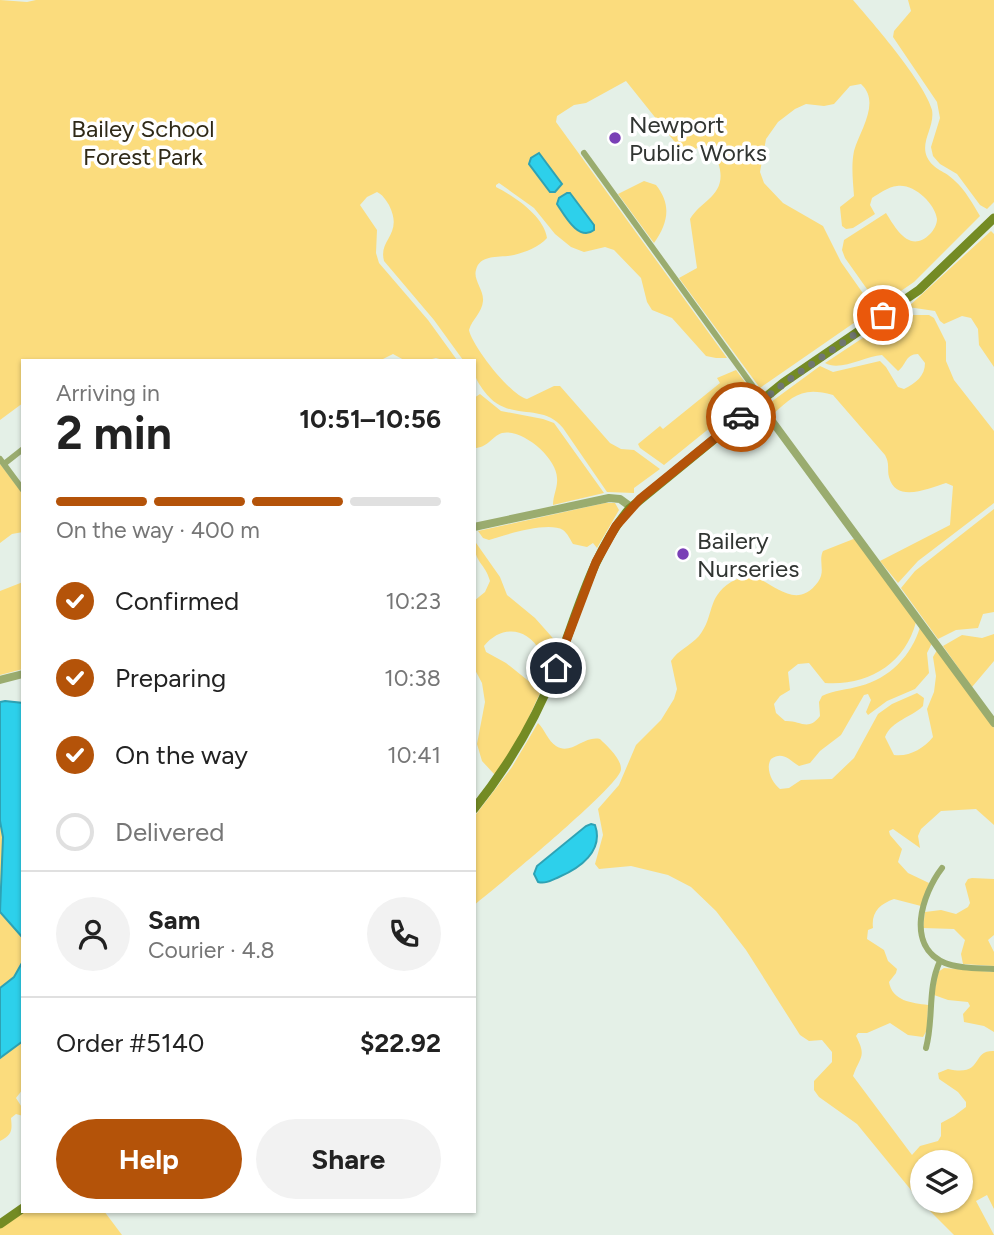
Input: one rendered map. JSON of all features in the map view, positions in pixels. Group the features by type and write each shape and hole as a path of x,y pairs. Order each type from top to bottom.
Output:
{"main road":[{"path":"476,806 507,766 532,724 601,552 613,530 631,507 761,401 919,290 994,218"},
{"path":"0,1224 21,1209"}],"street":[{"path":"584,153 757,392 768,415 994,723"},
{"path":"21,450 2,461 21,486"},
{"path":"476,527 609,498 618,498 631,507"},
{"path":"0,680 21,675"},
{"path":"942,868 932,884 920,921 925,944 940,961 955,966 994,969"},
{"path":"926,1048 932,986 940,961"}],"green space":[{"name":"Bailey School Forest Park","path":"0,0 853,0 897,54 927,98 932,116 925,145 927,157 936,168 959,185 980,216 914,282 879,306 845,258 842,250 844,240 886,213 904,237 916,241 923,239 935,227 937,219 932,207 916,191 903,186 894,187 872,198 870,205 875,214 853,228 846,229 842,226 840,207 854,196 854,151 869,108 867,91 861,84 850,86 834,104 806,104 778,122 766,139 760,172 764,183 783,203 823,226 841,262 874,309 760,388 679,278 697,268 690,219 717,189 720,173 717,159 703,146 686,156 626,81 586,103 574,105 557,116 556,122 727,358 706,356 672,318 652,310 647,302 641,278 614,250 605,247 584,252 571,247 555,234 534,208 499,183 496,187 519,201 534,215 545,230 547,238 528,251 492,257 478,265 475,274 483,301 469,330 493,369 520,396 527,399 554,386 560,386 610,443 621,449 634,450 660,469 634,488 634,493 607,492 563,428 554,420 545,415 503,407 484,391 476,377 476,359 462,359 434,320 384,261 384,247 394,223 389,205 377,192 367,197 360,205 377,230 376,253 379,263 428,320 456,359 402,359 393,354 383,359 21,359 21,404 0,420"},
{"path":"908,0 994,0 994,202 987,209 980,205 957,174 940,164 933,156 931,147 940,118 937,102 893,37 894,31 911,11"},
{"path":"644,181 656,185 666,207 665,221 654,243 618,194"},
{"path":"991,231 994,234 994,367 979,345 978,329 971,318 962,316 944,324 935,311 908,307"},
{"path":"902,312 934,318 946,342 946,361 954,380 994,431 994,503 918,561 898,583 880,561 950,525 953,486 946,483 914,492 898,490 889,477 885,455 833,395 806,392 792,398 772,415 768,408 771,402 820,366 833,372 880,361 898,387 904,389 919,379 925,363 918,354 908,358 898,371 882,355 838,366 825,363"},
{"path":"736,370 753,393 664,465 640,448 638,444 660,426 663,429 720,383 717,378"},
{"path":"480,394 501,411 554,423 604,493 553,505 557,481 555,470 537,446 519,435 502,433 476,448 476,397"},
{"path":"0,464 21,491 21,532 12,534 0,543"},
{"path":"615,503 619,510 597,548 593,543 587,547 573,544 563,530 556,528 526,530 489,540 483,538 478,531"},
{"path":"994,509 994,612 983,614 978,628 956,630 938,639 901,588 915,571"},
{"path":"856,538 916,622 911,637 894,661 856,681 825,683 809,663 798,664 788,672 790,690 774,704 776,713 785,721 808,724 816,721 820,716 819,702 822,696 871,683 890,672 911,647 920,627 932,643 927,653 929,673 915,689 887,701 868,715 866,712 871,700 868,694 864,695 841,735 820,751 810,763 799,766 782,756 771,759 769,771 780,789 789,788 801,780 832,779 854,758 878,714 892,704 917,693 924,698 923,706 892,727 885,737 894,755 910,753 925,745 933,737 927,709 934,692 936,676 933,657 937,650 994,728 994,825 976,809 941,811 921,829 918,836 920,848 893,829 889,831 902,849 898,862 908,873 929,883 921,906 894,899 885,903 873,917 873,928 868,930 867,939 884,950 888,961 897,969 889,982 894,993 904,1000 928,1005 927,1030 923,1037 908,1035 890,1023 856,1036 862,1053 853,1076 910,1152 910,1189 857,1124 819,1097 814,1090 814,1081 832,1062 832,1052 822,1040 809,1041 800,1035 746,950 716,911 691,887 668,875 631,866 599,869 595,864 603,835 598,809 619,785 636,745 661,720 674,699 677,689 671,661 704,629 718,594 731,582 746,576 762,580 780,591 799,595 809,591 818,582 822,570 823,551"},
{"path":"476,543 500,577 507,595 535,618 559,645 545,681 537,672 540,651 528,637 521,633 506,632 491,639 484,646 486,652 506,663 541,691 521,734 495,775 482,761 477,744 485,702 482,683 476,672 476,599 485,592 490,581 478,559"},
{"path":"21,583 21,670 0,675 0,591"},
{"path":"994,634 994,661 972,687 943,646 962,635 982,638"},
{"path":"538,723 551,741 562,748 567,749 588,740 600,739 616,757 621,769 616,778 580,814 476,903 476,814 512,767"},
{"path":"0,818 21,846 21,1022 0,1038"},
{"path":"972,878 994,879 994,935 988,940 994,952 994,966 963,964 961,954 965,940 954,929 923,928 925,912 941,910 956,914 968,907 970,903 965,884"},
{"path":"944,968 994,972 994,1032 984,1026 964,1022 963,1014 970,1006 968,1002 934,995 938,972"},
{"path":"21,1042 21,1092 16,1098 21,1106 21,1115 16,1114 11,1118 11,1131 0,1141 0,1058"},
{"path":"994,1051 994,1209 987,1195 976,1201 994,1235 954,1235 932,1213 973,1213 973,1150 916,1150 920,1146 938,1141 941,1136 941,1123 966,1107 966,1102 958,1092 939,1079 938,1073 948,1069 967,1069 982,1055"},
{"path":"21,1212 106,1213 122,1235 0,1235 0,1224"}],"water":[{"path":"539,153 562,184 555,192 550,192 529,164 531,158"},
{"path":"570,193 594,225 594,230 583,233 578,230 560,209 557,204 559,198"},
{"path":"0,702 21,703 21,936 0,912 3,837 0,821"},
{"path":"591,824 595,825 597,834 593,851 588,857 567,873 549,881 538,882 534,874 537,866"},
{"path":"21,965 21,1042 0,1058 0,988 14,977"}],"way so far":[{"path":"741,417 790,379 883,315"}],"place":[{"name":"Newport Public Works","path":"615,138"},
{"name":"Bailery Nurseries","path":"683,554"}],"route":[{"path":"556,668 596,562 616,526 640,499 741,417"}]}
